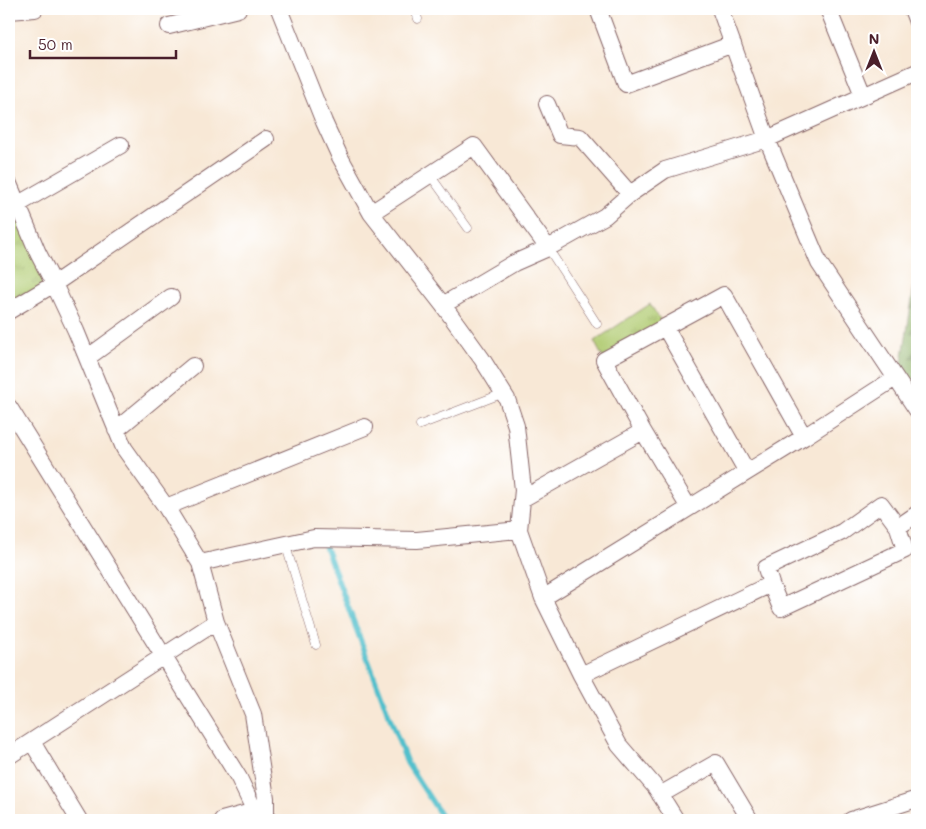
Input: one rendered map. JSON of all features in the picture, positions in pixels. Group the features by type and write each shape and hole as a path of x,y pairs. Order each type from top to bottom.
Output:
{"street":[{"path":"9,11 35,9"},
{"path":"169,26 238,9"},
{"path":"280,9 324,122 344,164 371,213 443,305 482,359 507,399 516,426 524,498 520,530 543,598 581,675 619,744 656,788 676,820"},
{"path":"598,9 626,84 733,44"},
{"path":"720,9 767,138 819,262 917,410"},
{"path":"828,9 863,95"},
{"path":"912,9 917,22"},
{"path":"443,305 514,263 548,248 605,216 630,194 665,170 767,138 917,72"},
{"path":"547,104 560,135 580,137 630,194"},
{"path":"9,311 54,284 266,139"},
{"path":"17,205 121,145"},
{"path":"371,213 474,146 548,248"},
{"path":"9,184 124,448 166,507 200,563 216,622 253,714 266,798 260,817"},
{"path":"688,508 642,431 604,360 724,295 804,437"},
{"path":"86,358 171,297"},
{"path":"665,327 747,472"},
{"path":"116,430 192,366"},
{"path":"543,598 804,437 895,378"},
{"path":"9,407 239,778 260,817"},
{"path":"166,507 365,427"},
{"path":"524,498 642,431"},
{"path":"881,504 898,527 905,550 781,608 771,584 766,568 842,532 881,504"},
{"path":"898,527 917,514"},
{"path":"200,563 314,538 417,540 520,530"},
{"path":"581,675 771,584"},
{"path":"9,756 216,622"},
{"path":"32,742 78,820"},
{"path":"660,795 716,763 750,820"},
{"path":"851,820 917,799"},
{"path":"222,820 260,817"}],"lane":[{"path":"415,9 418,20"},
{"path":"430,175 468,228"},
{"path":"548,248 596,324"},
{"path":"420,425 504,393"},
{"path":"285,544 316,645"}],"green space":[{"path":"9,180 54,284 9,311"},
{"path":"917,267 917,398 900,375"},
{"path":"650,304 665,327 604,360 594,341"}],"waterway":[{"path":"325,546 407,763 444,820"}]}
